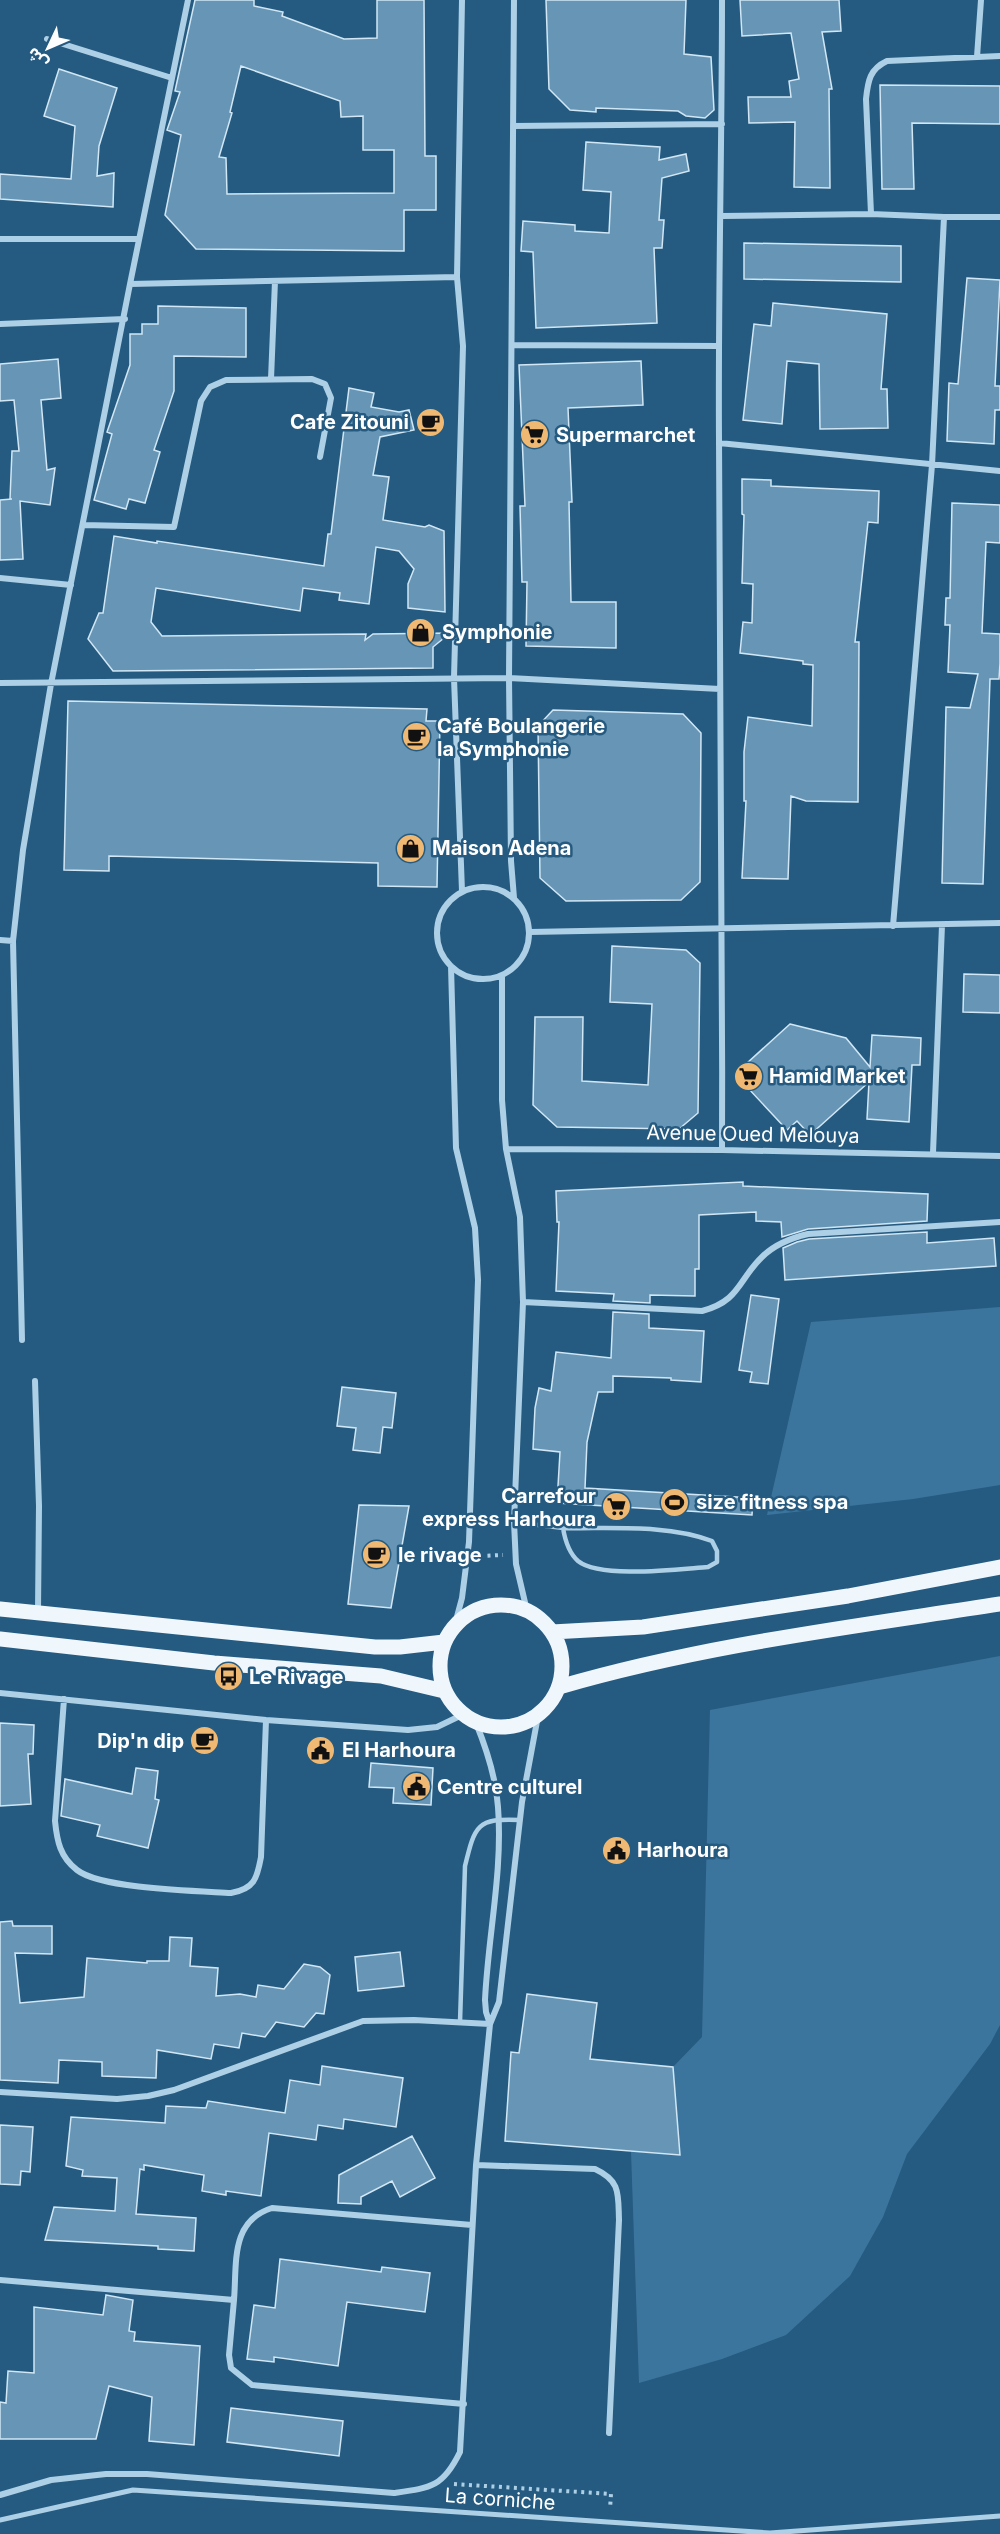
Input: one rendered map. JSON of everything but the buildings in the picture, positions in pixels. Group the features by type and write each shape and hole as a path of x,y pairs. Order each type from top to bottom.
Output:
{"main road":[{"path":"552,1632 643,1628 848,1596 1000,1568"},
{"path":"559,1687 626,1667 694,1653 1000,1604"},
{"path":"497,1605 512,1606 527,1611 541,1620 552,1632 560,1650 562,1669 559,1687 550,1703 538,1716 524,1724 508,1728 476,1723 462,1715 444,1690 439,1675 439,1658 444,1642 455,1624 467,1614 481,1608 497,1605"},
{"path":"0,1609 375,1647 423,1646 444,1642"},
{"path":"0,1639 214,1663 381,1676 444,1690"}],"street":[{"path":"21,1340 13,941 23,850 51,684 125,319 138,239 188,0"},
{"path":"462,0 457,277 463,346 454,678 462,891"},
{"path":"514,0 509,678 511,861 514,898"},
{"path":"722,0 722,216 719,346 723,929 722,1150"},
{"path":"977,57 981,0"},
{"path":"47,39 172,78"},
{"path":"871,214 866,99 868,81 875,67 887,61 1000,56"},
{"path":"513,126 722,124"},
{"path":"722,216 871,214 1000,217"},
{"path":"893,926 932,465 944,217"},
{"path":"0,239 138,239"},
{"path":"130,284 457,277"},
{"path":"271,379 275,281"},
{"path":"0,324 125,319"},
{"path":"512,345 719,346"},
{"path":"83,525 174,526 205,393 218,382 312,379 325,384 330,398 320,457"},
{"path":"719,443 1000,471"},
{"path":"0,578 71,585"},
{"path":"0,683 509,678 720,689"},
{"path":"480,887 498,889 514,898 525,913 530,932 528,947 520,961 502,975 480,979 464,975 451,966 438,940 438,926 446,906 462,891 480,887"},
{"path":"530,932 1000,923"},
{"path":"933,1153 942,925"},
{"path":"0,940 13,941"},
{"path":"451,966 456,1148 468,1196 477,1254 468,1556 462,1598 455,1624"},
{"path":"502,975 502,1100 506,1149 520,1217 523,1302 514,1522 516,1555 527,1611"},
{"name":"Avenue Oued Melouya","path":"506,1149 722,1150 1000,1156"},
{"path":"523,1302 702,1311 717,1307 729,1299 744,1283 762,1256 787,1239 808,1234 1000,1222"},
{"path":"34,1381 39,1506 38,1613"},
{"path":"0,1693 267,1720 408,1730 437,1727 462,1715"},
{"path":"64,1699 55,1821 57,1840 62,1854 77,1870 93,1880 113,1884 231,1893 245,1891 252,1884 258,1873 261,1857 267,1720"},
{"path":"490,2024 497,2013 520,1820 538,1716"},
{"path":"0,2495 51,2480 106,2474 147,2474 394,2493 424,2489 439,2483 450,2471 460,2452 464,2404 476,2165 490,2024 486,2012 486,1976 496,1885 498,1819 495,1783 476,1723"},
{"path":"486,1976 502,1977"},
{"path":"0,2092 117,2099 148,2096 174,2090 363,2021 414,2020 490,2024"},
{"path":"476,2165 595,2169 608,2175 616,2185 619,2220 609,2433"},
{"path":"464,2404 252,2385 231,2368 229,2355 239,2241 249,2219 259,2212 272,2208 472,2225"},
{"path":"0,2280 234,2300"},
{"name":"La corniche","path":"0,2520 133,2490 770,2532 1000,2516"}],"lane":[{"path":"514,1522 563,1528 655,1530 698,1536 712,1541 717,1551 717,1562 708,1567 632,1571 596,1570 580,1563 571,1553 563,1528"},
{"path":"460,2022 465,1866 477,1830 486,1821 520,1820"}],"path":[{"path":"468,1556 516,1555"},
{"path":"439,2483 611,2494"}],"shaded area":[{"path":"1000,1307 1000,1485 913,1499 767,1515 811,1322"},
{"path":"1000,1656 1000,2025 990,2044 907,2154 883,2217 850,2276 786,2335 722,2359 639,2383 631,2151 680,2155 673,2067 702,2037 710,1710"}],"place":[{"name":"Cafe Zitouni","path":"430,422"},
{"name":"Supermarchet","path":"535,435"},
{"name":"Symphonie","path":"421,632"},
{"name":"Café Boulangerie la Symphonie","path":"416,737"},
{"name":"Maison Adena","path":"411,848"},
{"name":"Hamid Market","path":"748,1076"},
{"name":"size fitness spa","path":"675,1502"},
{"name":"Carrefour express Harhoura","path":"617,1507"},
{"name":"le rivage","path":"377,1555"},
{"name":"Le Rivage","path":"228,1677"},
{"name":"Dip'n dip","path":"205,1741"},
{"name":"El Harhoura","path":"321,1750"},
{"name":"Centre culturel","path":"416,1787"},
{"name":"Harhoura","path":"616,1850"}]}
